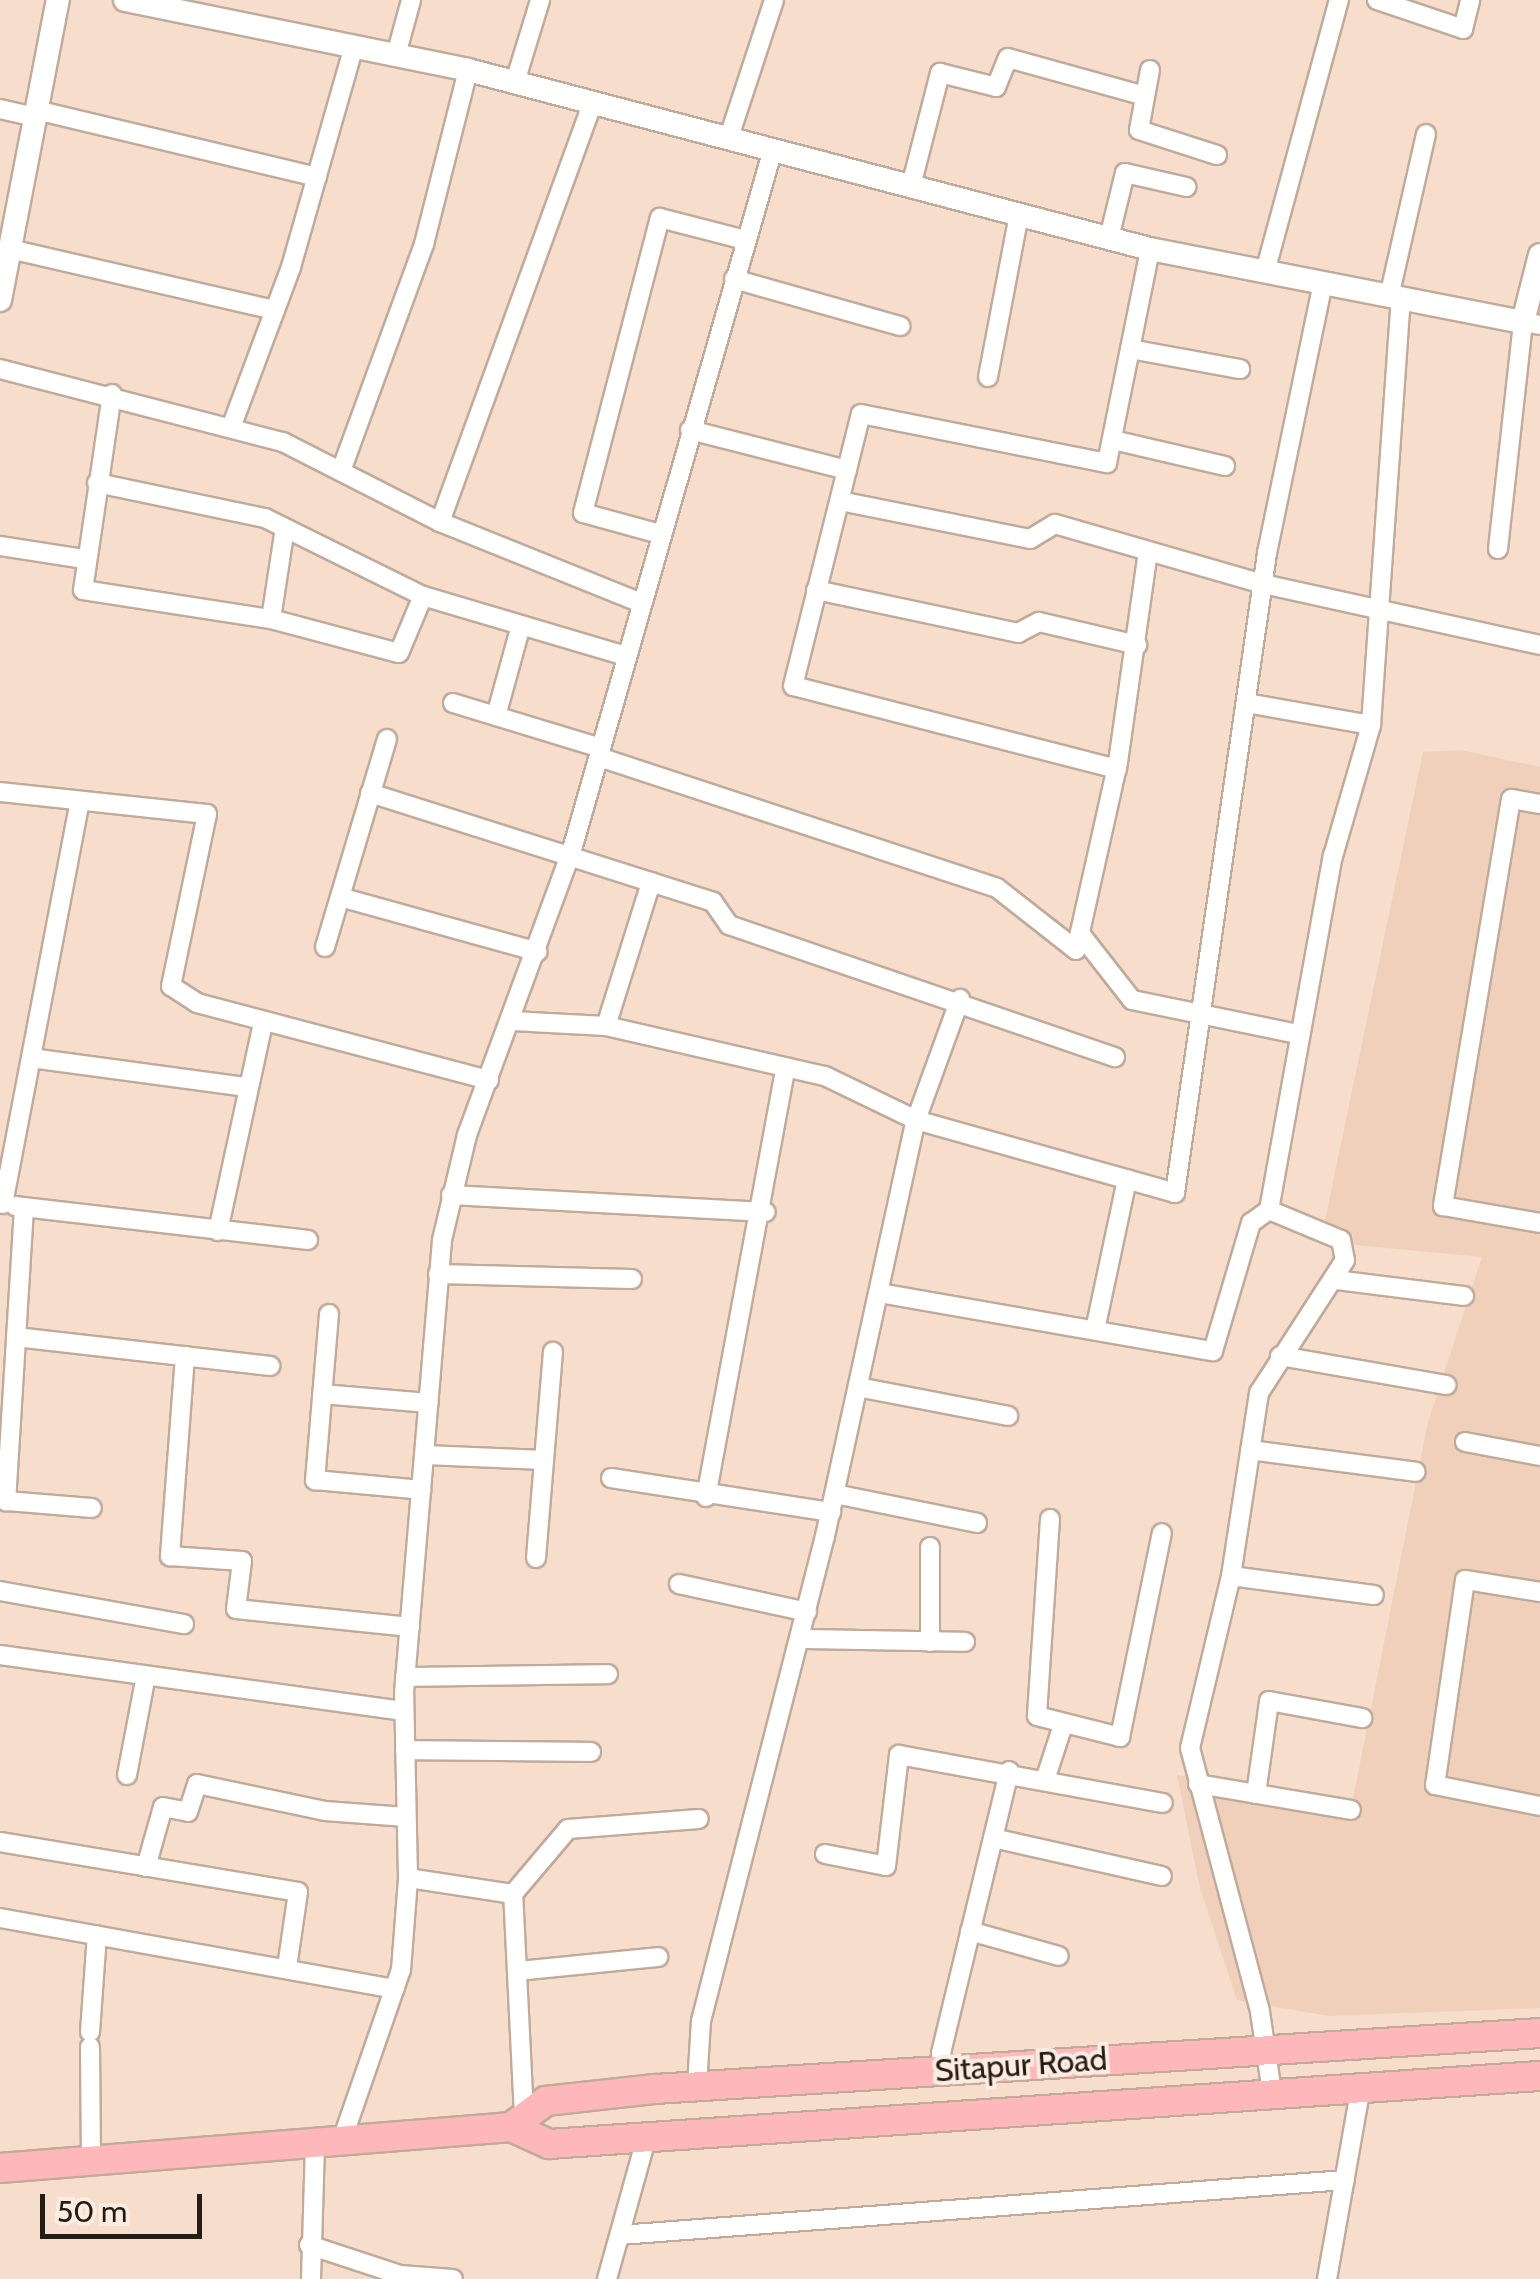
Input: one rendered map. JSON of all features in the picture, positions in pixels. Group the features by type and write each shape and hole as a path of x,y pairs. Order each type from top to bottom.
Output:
{"main road":[{"name":"Sitapur Road","path":"0,2168 329,2142 517,2121 546,2101 698,2086 1540,2033"},
{"name":"Sitapur Road","path":"517,2121 549,2144 1540,2076"}],"street":[{"path":"0,300 58,0"},
{"path":"396,54 411,0"},
{"path":"515,82 540,0"},
{"path":"730,137 774,0"},
{"path":"1265,272 1339,0"},
{"path":"1377,0 1462,29 1470,0"},
{"path":"138,1 468,70 1150,249 1531,324"},
{"path":"232,425 275,310 354,46"},
{"path":"911,186 940,74 996,87 1008,58 1144,96"},
{"path":"341,471 424,244 468,70"},
{"path":"1150,70 1139,130 1216,155"},
{"path":"440,522 593,101"},
{"path":"0,109 317,177"},
{"path":"878,1293 1213,1351 1251,1223 1269,1210 1297,1034 1332,856 1371,725 1395,298 1426,134"},
{"path":"311,2279 310,2246 329,2142 395,1989 408,1878 405,1677 438,1274 451,1195 488,1080 538,952 571,853 773,148"},
{"path":"1109,238 1124,172 1186,187"},
{"path":"988,377 1019,215"},
{"path":"660,534 583,513 660,218 745,240"},
{"path":"10,249 275,310"},
{"path":"1117,770 793,686 861,414 1107,463 1150,249"},
{"path":"1498,549 1540,255"},
{"path":"734,280 900,326"},
{"path":"512,1020 606,1026 786,1067 916,1120 1175,1193 1263,584 1323,284"},
{"path":"1130,349 1240,369"},
{"path":"0,368 232,425 341,471 440,522 640,603"},
{"path":"112,394 84,559 83,590 271,619 399,653 423,596"},
{"path":"690,430 846,470"},
{"path":"1113,440 1225,466"},
{"path":"97,483 205,501 285,528 423,596 626,656"},
{"path":"840,501 1030,539 1055,524 1263,584 1380,606 1540,645"},
{"path":"271,619 285,528"},
{"path":"0,546 84,559"},
{"path":"453,703 996,888 1076,950 1117,770 1148,550"},
{"path":"816,590 1018,632 1039,622 1137,645"},
{"path":"496,716 522,625"},
{"path":"1246,703 1371,725"},
{"path":"324,947 386,740"},
{"path":"0,792 207,814 171,986 263,1022 488,1080"},
{"path":"370,793 571,853 713,902 729,925 960,999 1115,1057"},
{"path":"1540,804 1511,799 1443,1206 1540,1222"},
{"path":"80,800 2,1203 308,1240"},
{"path":"606,1026 652,882"},
{"path":"340,897 538,952"},
{"path":"1082,936 1132,1000 1297,1034"},
{"path":"698,2086 700,2022 807,1612 916,1120 960,999"},
{"path":"218,1231 245,1086 263,1022"},
{"path":"31,1058 245,1086"},
{"path":"706,1497 766,1212 786,1067"},
{"path":"1095,1330 1127,1179"},
{"path":"451,1195 766,1212"},
{"path":"24,1208 6,1501 92,1508"},
{"path":"1269,1210 1340,1240 1336,1280 1280,1356 1259,1393 1232,1576 1191,1737 1198,1784 1268,2049 1272,2092"},
{"path":"438,1274 632,1280"},
{"path":"1336,1280 1464,1296"},
{"path":"329,1314 315,1480 422,1490"},
{"path":"16,1337 270,1366"},
{"path":"536,1558 553,1352"},
{"path":"185,1356 170,1556 242,1561 236,1609 410,1627"},
{"path":"1280,1356 1446,1385"},
{"path":"858,1388 1008,1416"},
{"path":"322,1394 429,1403"},
{"path":"1465,1442 1540,1456"},
{"path":"1250,1450 1416,1472"},
{"path":"425,1455 544,1460"},
{"path":"612,1478 706,1497 833,1503 977,1523"},
{"path":"1050,1519 1037,1716 1120,1738 1162,1533"},
{"path":"930,1547 930,1642"},
{"path":"1232,1576 1374,1595"},
{"path":"1540,1592 1465,1580 1435,1785 1540,1806"},
{"path":"679,1584 807,1612"},
{"path":"0,1592 184,1624"},
{"path":"800,1639 964,1642"},
{"path":"0,1655 144,1682 404,1711"},
{"path":"405,1677 608,1674"},
{"path":"127,1775 144,1682"},
{"path":"1256,1794 1270,1700 1362,1718"},
{"path":"1046,1777 1063,1725"},
{"path":"406,1750 591,1752"},
{"path":"825,1854 886,1866 899,1755 1046,1777 1163,1803"},
{"path":"944,2070 970,1931 1009,1771"},
{"path":"146,1867 163,1806 188,1812 197,1784 325,1811 406,1817"},
{"path":"1198,1784 1351,1810"},
{"path":"517,2121 518,1972 513,1894 568,1829 700,1818"},
{"path":"993,1838 1162,1876"},
{"path":"0,1842 298,1892 287,1968"},
{"path":"408,1878 513,1894"},
{"path":"0,1918 395,1989"},
{"path":"970,1931 1059,1956"},
{"path":"91,2160 90,2039 98,1935"},
{"path":"518,1972 658,1956"},
{"path":"1327,2279 1361,2086"},
{"path":"608,2279 647,2136"},
{"path":"620,2234 1344,2180"},
{"path":"310,2246 400,2275 453,2279"}],"shaded area":[{"path":"1460,750 1540,767 1540,2008 1329,2016 1237,2000 1200,1888 1177,1775 1352,1804 1428,1422 1482,1257 1355,1245 1325,1220 1423,752"}]}
